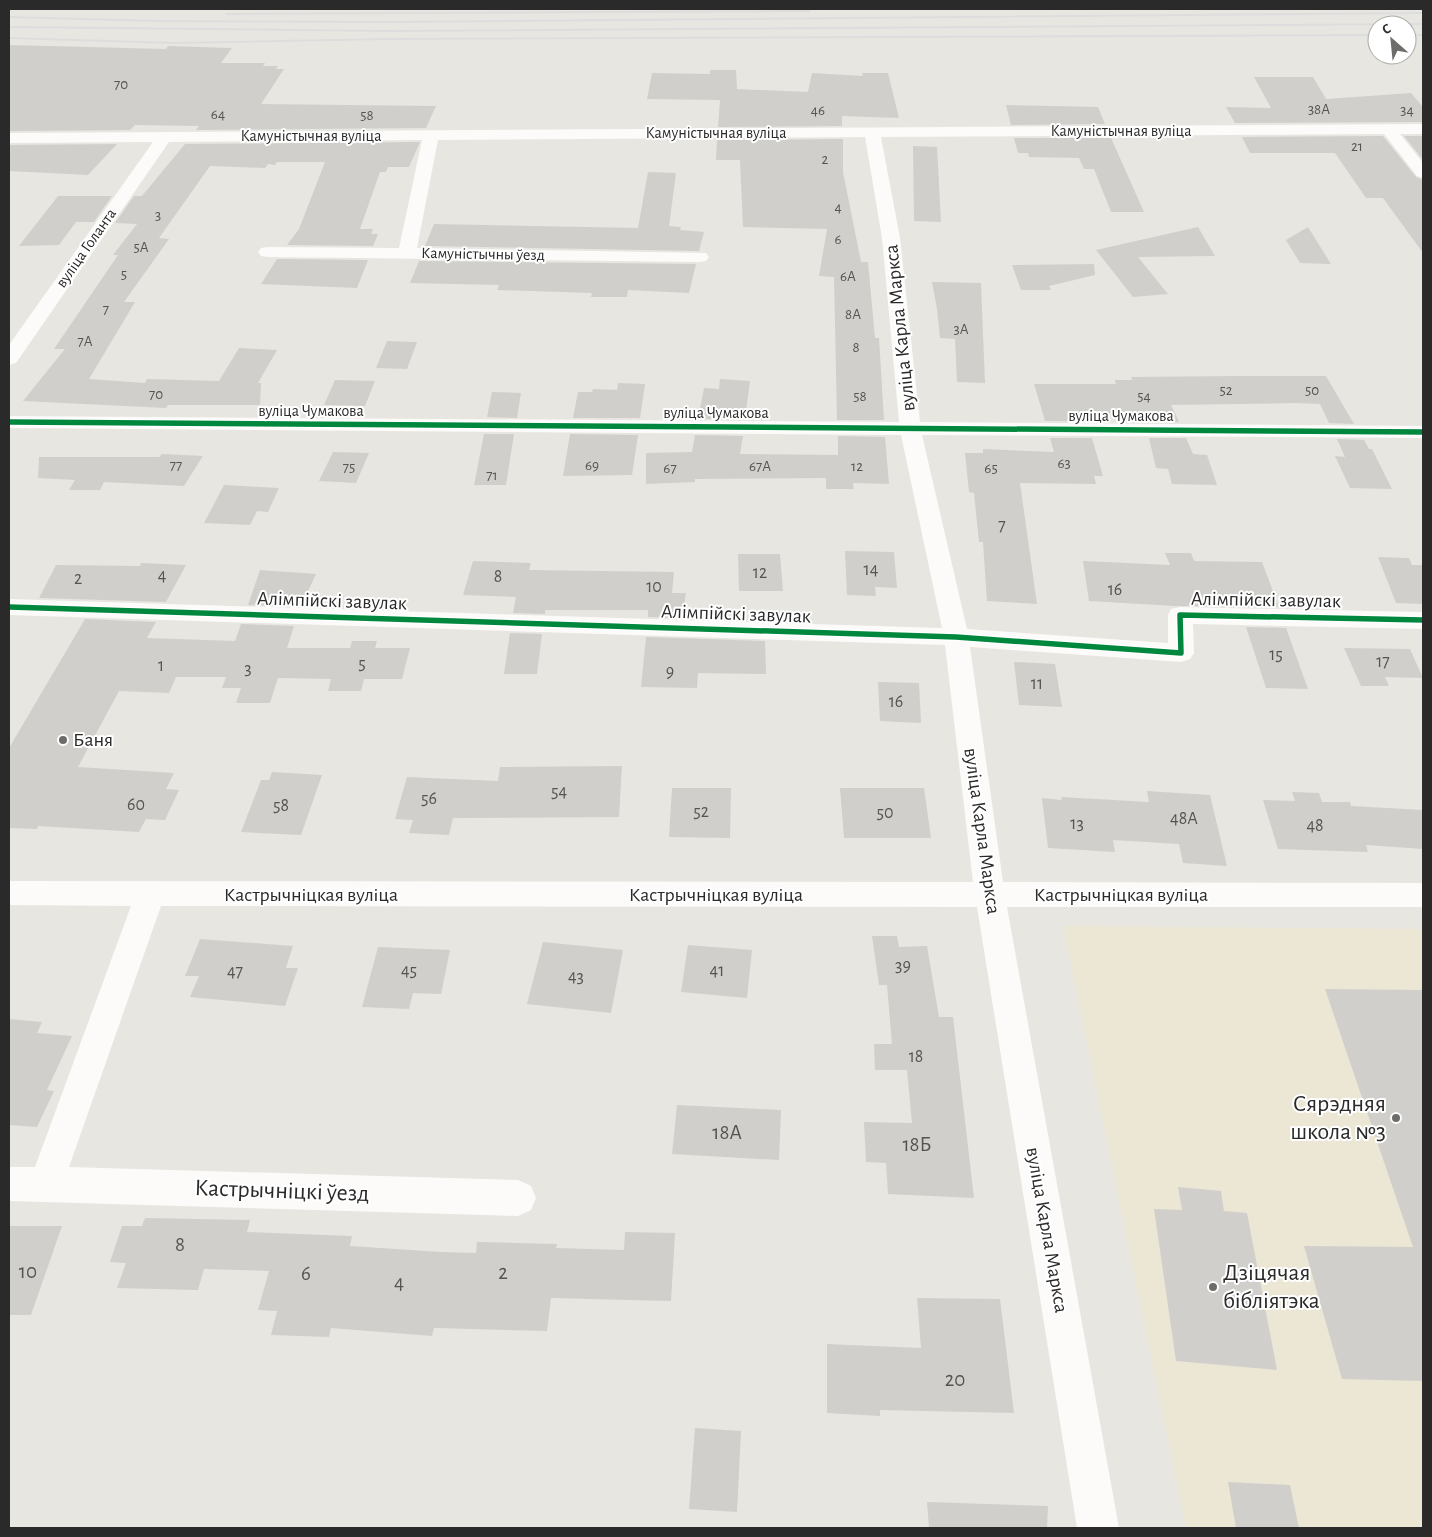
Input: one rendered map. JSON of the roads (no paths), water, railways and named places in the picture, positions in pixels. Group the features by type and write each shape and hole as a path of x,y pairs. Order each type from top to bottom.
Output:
{"street":[{"path":"1388,129 1423,173"},
{"name":"Камуністычная вуліца","path":"9,138 1423,129"},
{"name":"вуліца Карла Маркса","path":"872,132 891,238 910,428 956,637 990,895 1098,1528"},
{"path":"407,253 431,135"},
{"name":"вуліца Голанта","path":"9,360 164,137"},
{"name":"Камуністычны ўезд","path":"267,252 700,257"},
{"name":"вуліца Чумакова","path":"9,422 1423,432"},
{"name":"Алімпійскі завулак","path":"9,607 956,637 1181,653 1180,615 1423,620"},
{"name":"Кастрычніцкая вуліца","path":"9,894 1423,895"},
{"path":"46,1184 150,895"},
{"name":"Кастрычніцкі ўезд","path":"9,1184 518,1198"}],"railway":[{"path":"226,14 809,11"},
{"path":"9,17 157,21 389,22 1423,13"},
{"path":"9,27 388,31 1423,24"},
{"path":"9,38 175,43 387,39 1367,35"},
{"path":"1417,35 1423,35"}],"place":[{"name":"Баня","path":"63,740"},
{"name":"Сярэдняя школа №3","path":"1396,1118"},
{"name":"Дзіцячая бібліятэка","path":"1213,1287"}]}
